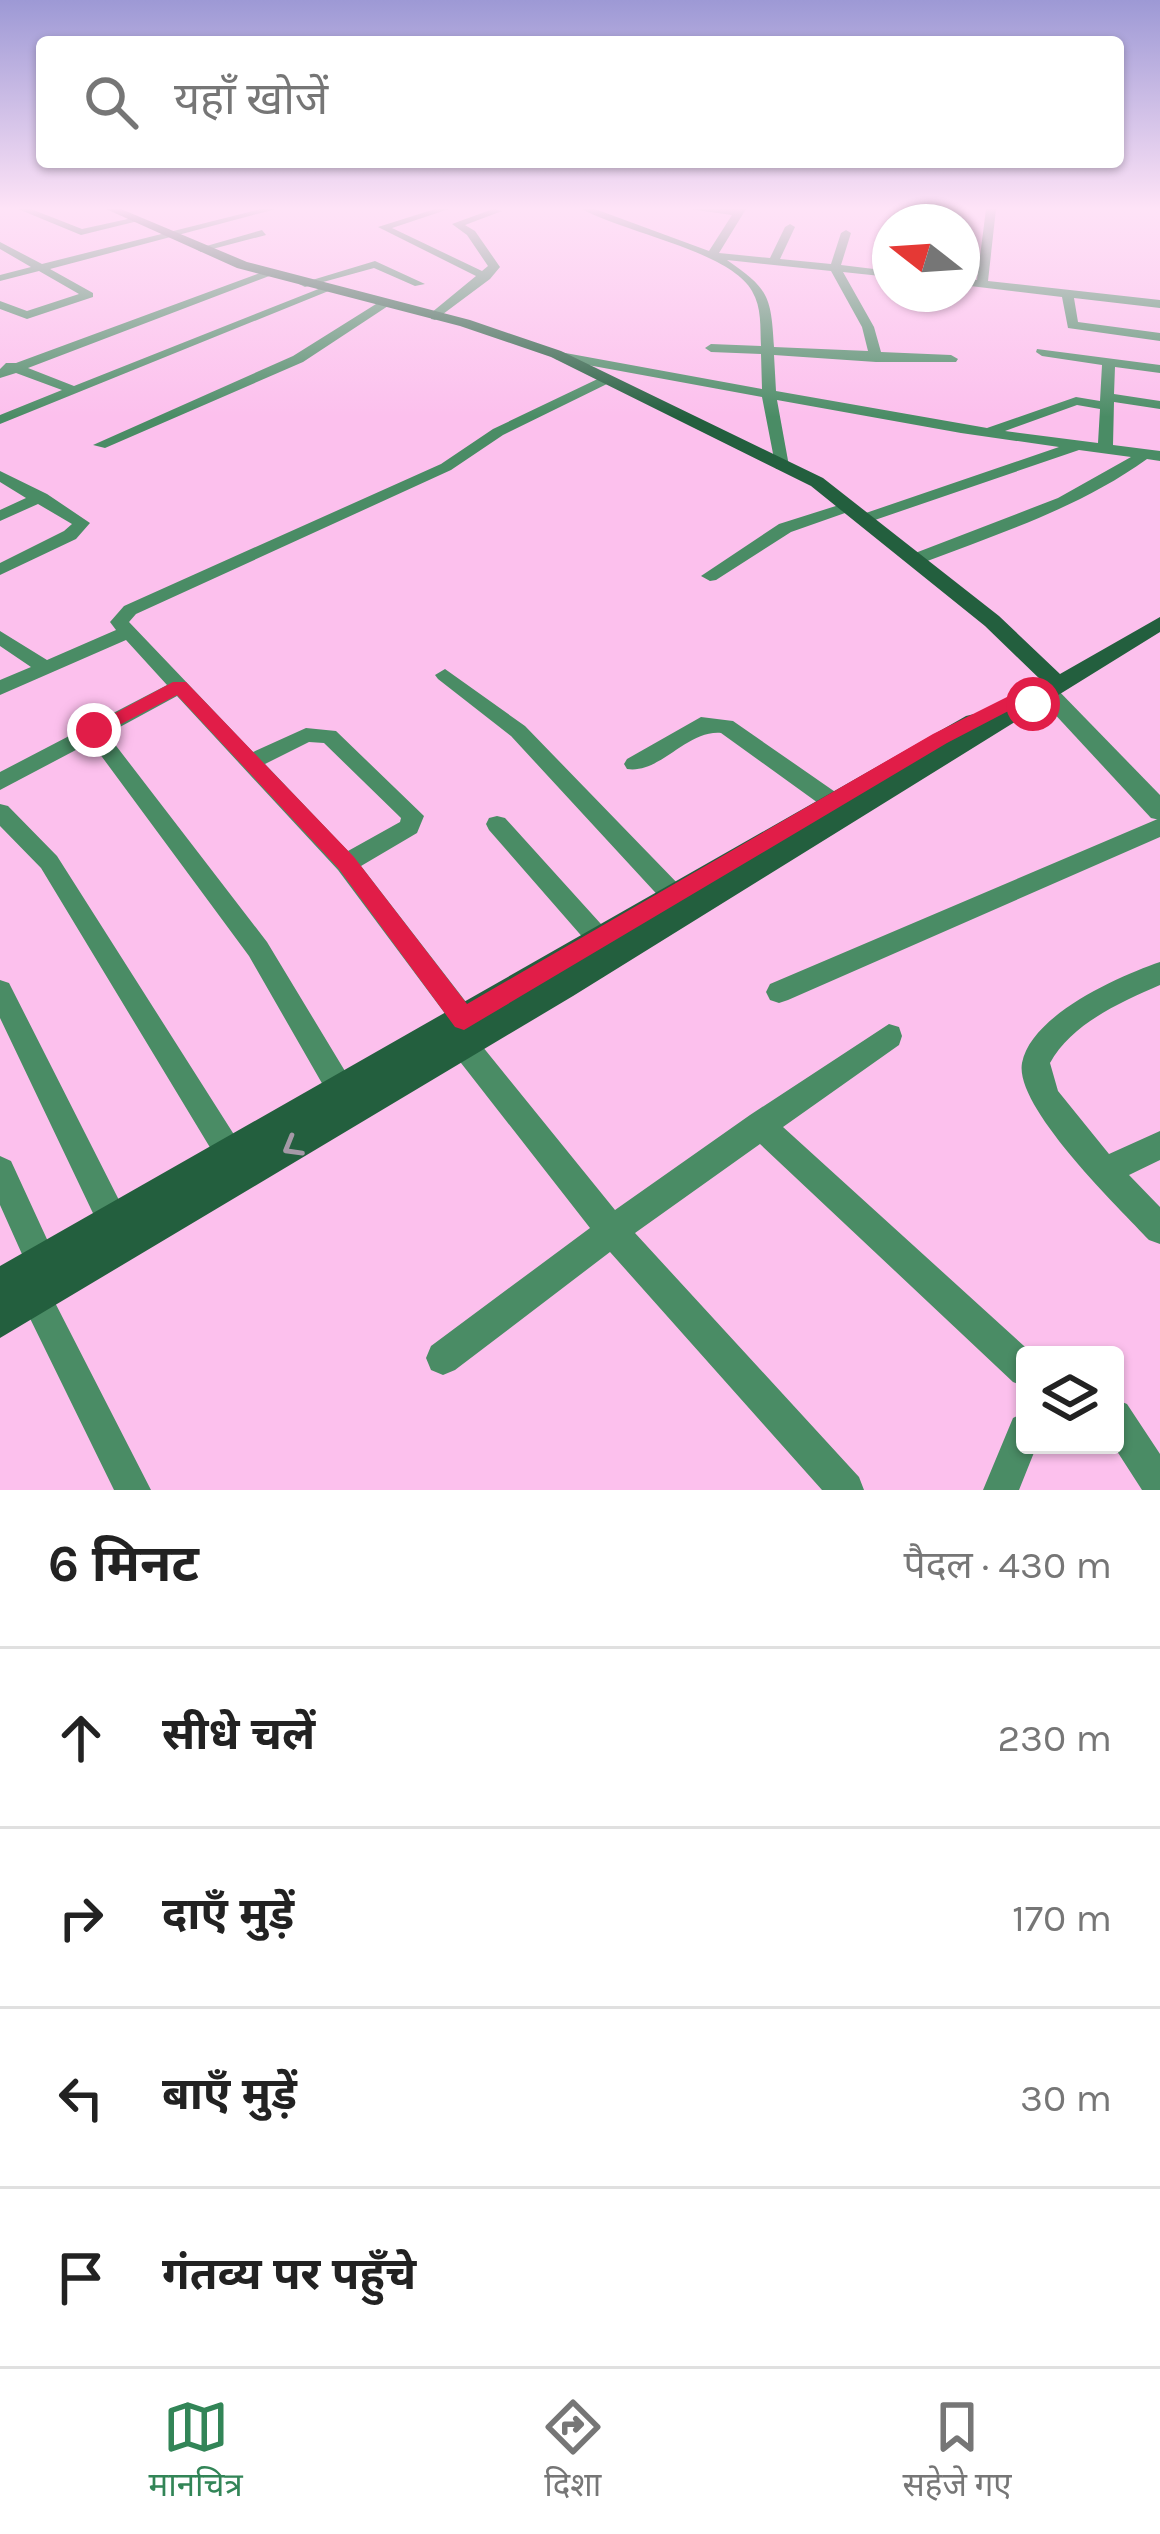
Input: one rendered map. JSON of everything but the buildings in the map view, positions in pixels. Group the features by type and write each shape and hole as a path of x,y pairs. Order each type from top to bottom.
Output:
{"main road":[{"path":"287,279 435,316 560,356 791,470 866,518 992,621 1047,690"},
{"path":"791,470 1047,690"},
{"path":"0,1286 341,1090 464,1032 1033,704 1047,690 1160,623"},
{"path":"0,1319 674,896 940,739 1024,696 1047,690"}],"street":[{"path":"0,304 27,315 88,297 59,279"},
{"path":"5,368 253,279"},
{"path":"305,284 323,279"},
{"path":"407,279 418,284"},
{"path":"435,316 484,279"},
{"path":"747,279 755,284 766,311 769,396 791,470"},
{"path":"841,279 868,327 876,358"},
{"path":"983,279 982,284 1160,304"},
{"path":"0,420 325,290"},
{"path":"1067,293 1072,325 1160,337"},
{"path":"100,445 284,366 384,303"},
{"path":"182,305 199,312"},
{"path":"216,319 234,326"},
{"path":"711,348 770,355 951,359"},
{"path":"1042,352 1160,369"},
{"path":"560,356 986,433 1152,455"},
{"path":"1105,449 1109,362"},
{"path":"5,368 70,389"},
{"path":"606,379 498,432 446,467 119,619 126,633 346,863 612,1231 846,1490"},
{"path":"986,433 1076,401 1160,405"},
{"path":"866,518 1076,446"},
{"path":"916,559 1084,492 1152,455"},
{"path":"0,476 82,523 70,535 0,570"},
{"path":"0,516 41,497"},
{"path":"710,576 785,528 839,510"},
{"path":"0,688 126,633"},
{"path":"0,637 44,667"},
{"path":"445,675 518,731 674,896"},
{"path":"0,782 179,686"},
{"path":"1047,690 1160,788"},
{"path":"1047,690 1160,811"},
{"path":"635,764 701,724 726,726 833,802"},
{"path":"94,730 258,949 341,1090"},
{"path":"251,762 306,735 329,736 412,815 410,827 346,863"},
{"path":"0,812 49,862 230,1154"},
{"path":"497,824 601,941"},
{"path":"779,992 1160,827"},
{"path":"1160,973 1066,1024 1041,1049 1035,1068 1039,1087 1160,1229"},
{"path":"2,999 112,1219"},
{"path":"443,1358 612,1231 889,1036"},
{"path":"760,1125 1016,1362"},
{"path":"1107,1171 1160,1145"},
{"path":"0,1171 41,1261"},
{"path":"35,1298 133,1490"},
{"path":"1124,1430 1160,1486"},
{"path":"1001,1490 1016,1452"}],"route":[{"path":"94,730 179,686 346,863 464,1019 940,739 1024,696 1037,695 1033,704"}]}
